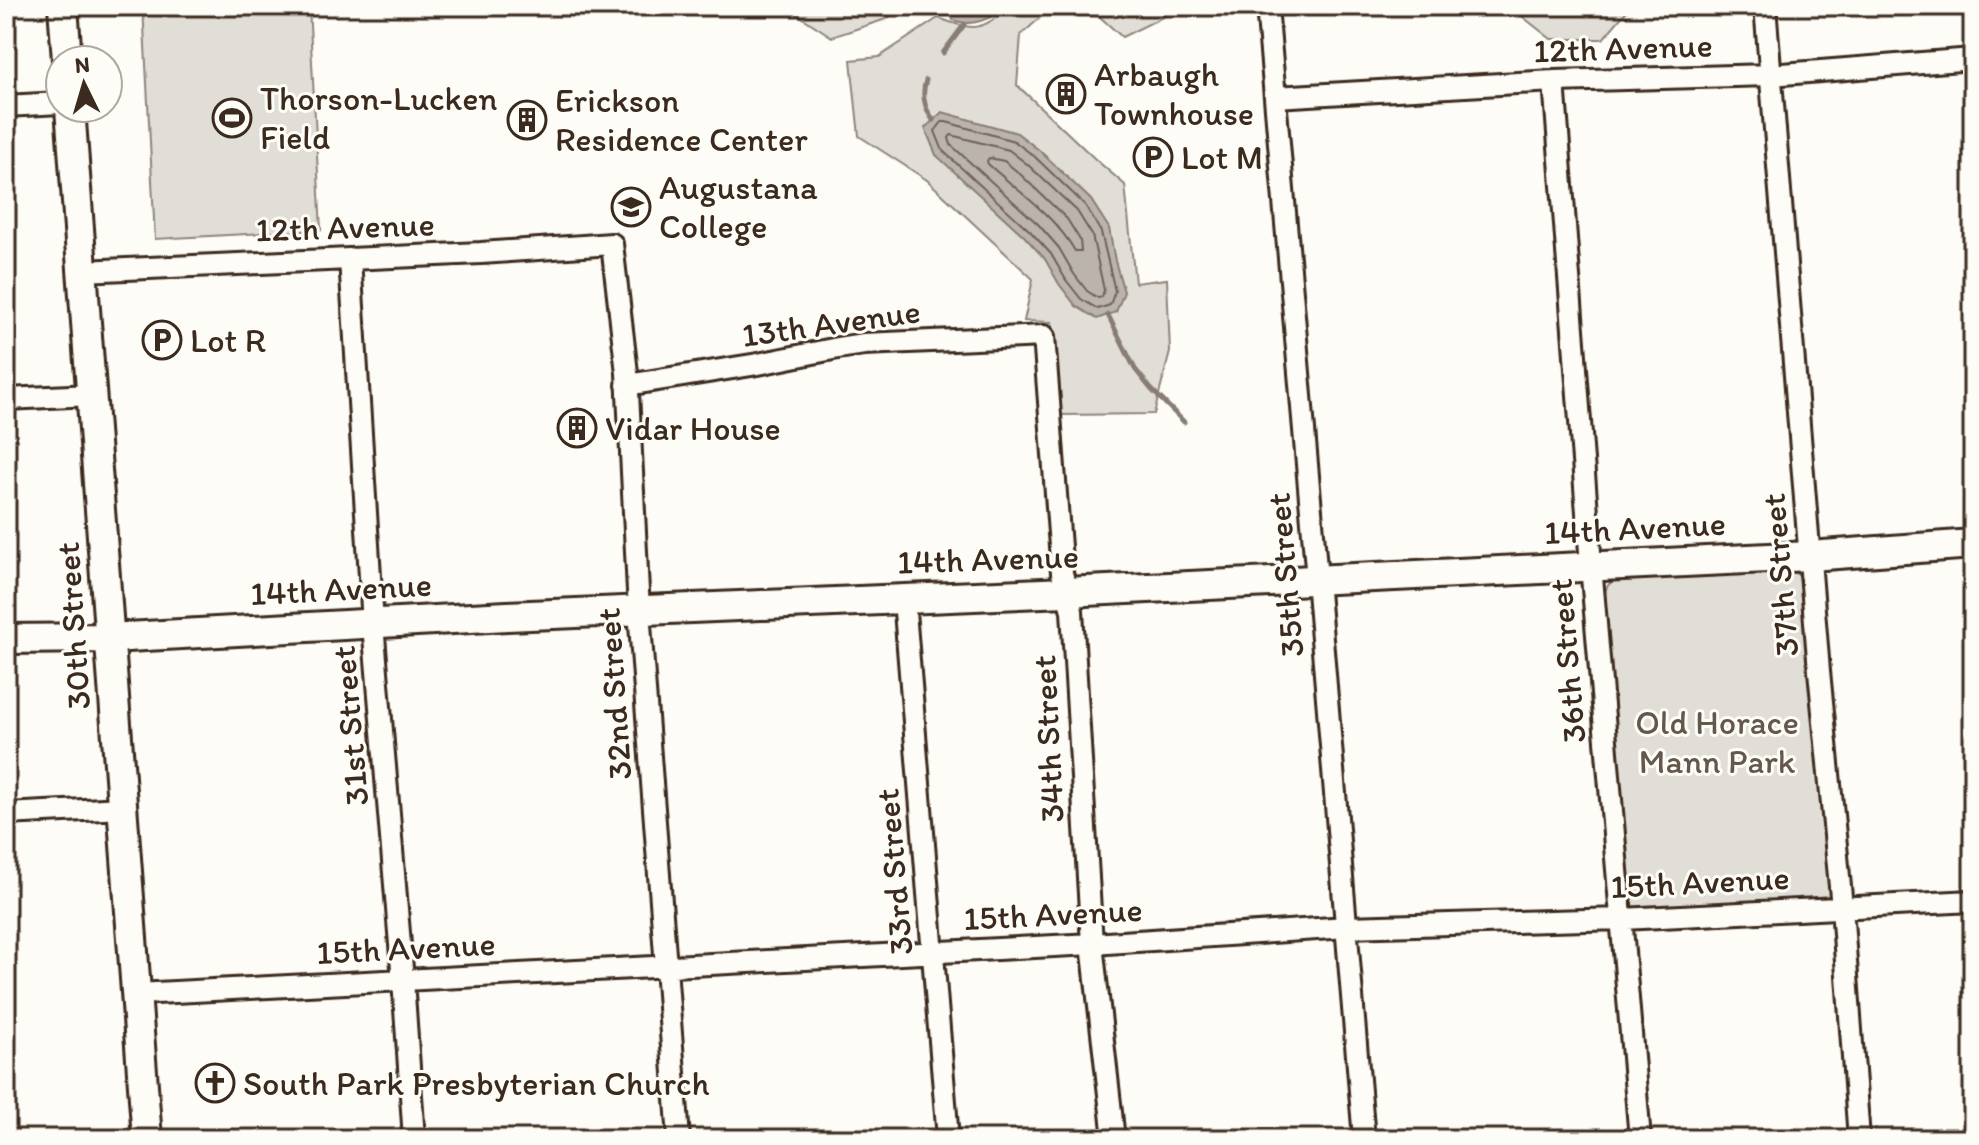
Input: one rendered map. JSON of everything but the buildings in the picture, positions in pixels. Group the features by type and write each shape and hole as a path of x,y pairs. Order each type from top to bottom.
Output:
{"street":[{"path":"63,6 66,44"},
{"name":"35th Street","path":"1267,6 1364,1139"},
{"name":"37th Street","path":"1765,6 1859,1139"},
{"name":"12th Avenue","path":"1275,97 1554,81 1770,75 1973,59"},
{"name":"36th Street","path":"1554,81 1640,1139"},
{"path":"6,106 44,104"},
{"name":"30th Street","path":"71,124 147,1139"},
{"name":"12th Avenue","path":"82,271 612,244"},
{"name":"32nd Street","path":"612,244 627,385 639,611 679,1139"},
{"name":"31st Street","path":"350,259 373,624 414,1139"},
{"name":"13th Avenue","path":"627,385 864,344 1044,336"},
{"name":"34th Street","path":"1044,336 1062,573 1072,611 1092,944 1114,1139"},
{"path":"6,399 92,395"},
{"name":"14th Avenue","path":"6,639 109,638 1066,592 1810,556 1973,544"},
{"name":"33rd Street","path":"904,599 948,1139"},
{"path":"6,814 123,808"},
{"name":"15th Avenue","path":"137,994 1092,944 1347,927 1622,919 1973,901"}],"green space":[{"name":"Thorson-Lucken Field","path":"143,6 309,6 321,230 155,239"},
{"path":"804,6 905,6 886,19 832,37 797,14"},
{"path":"1011,6 1053,6 1021,35 1017,85 1125,185 1135,283 1167,279 1170,352 1154,414 1058,415 1052,322 1024,321 1033,279 927,180 859,136 851,60 879,57 938,18 977,27"},
{"path":"1088,6 1164,6 1165,16 1122,37"},
{"path":"1509,6 1629,8 1603,39 1551,39"},
{"name":"Old Horace Mann Park","path":"1791,571 1802,579 1806,592 1829,895 1824,899 1638,909 1632,906 1630,899 1606,588 1620,578"}],"water":[{"path":"949,6 1006,6 988,18 967,23 953,20"},
{"path":"942,112 1017,133 1091,200 1109,228 1124,292 1116,312 1097,319 1076,306 1045,259 1024,236 936,155 925,128"}],"waterway":[{"path":"943,53 964,25"},
{"path":"926,80 924,101 933,120"},
{"path":"1108,315 1135,369 1184,422"}],"place":[{"name":"Arbaugh Townhouse","path":"1066,94"},
{"name":"Thorson-Lucken Field","path":"232,118"},
{"name":"Erickson Residence Center","path":"527,120"},
{"name":"Lot M","path":"1153,157"},
{"name":"Augustana College","path":"631,207"},
{"name":"Lot R","path":"162,340"},
{"name":"Vidar House","path":"577,428"},
{"name":"South Park Presbyterian Church","path":"215,1083"}]}
